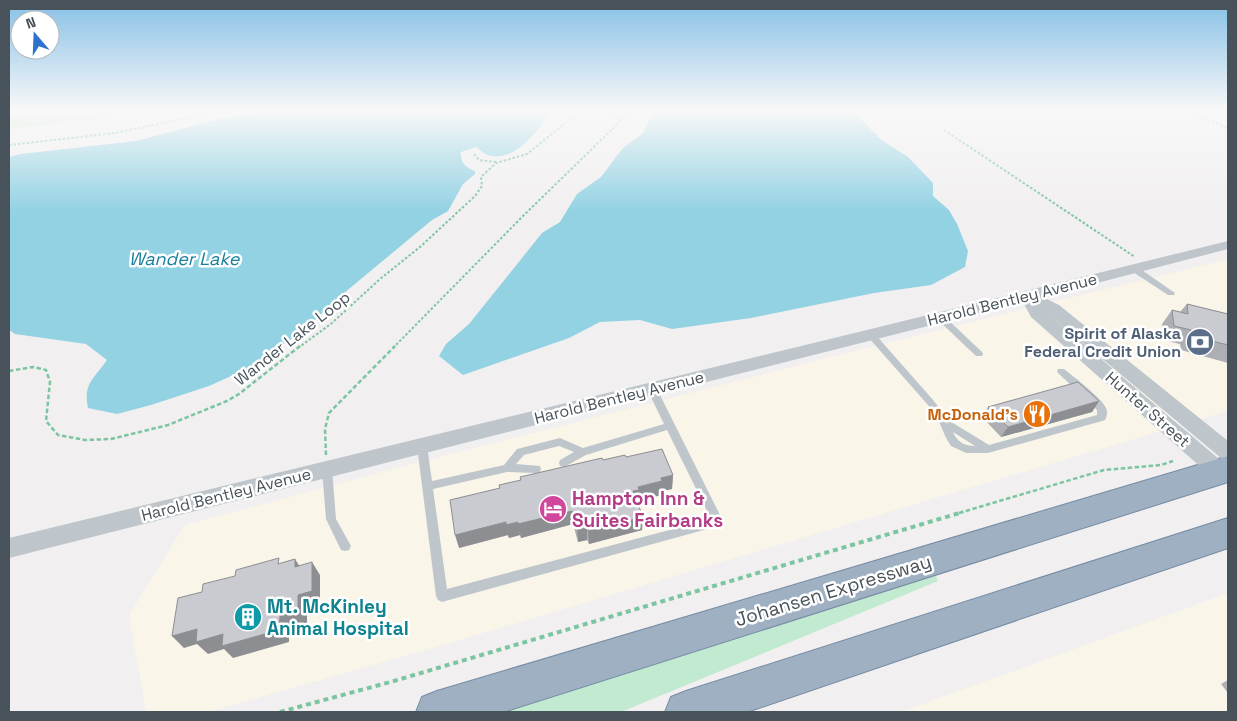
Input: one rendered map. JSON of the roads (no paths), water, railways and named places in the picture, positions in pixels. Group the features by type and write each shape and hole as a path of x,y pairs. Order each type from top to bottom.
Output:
{"highway":[{"name":"Johansen Expressway","path":"437,712 1225,464"},
{"path":"686,712 1228,533"}],"street":[{"name":"Harold Bentley Avenue","path":"9,548 941,318 1027,294 1228,245"},
{"name":"Hunter Street","path":"1027,294 1037,313 1225,464"}],"lane":[{"path":"1140,266 1171,293"},
{"path":"941,318 979,354"},
{"path":"871,335 931,404 945,423 949,438 962,448 971,451 988,449 1102,417 1102,409 1094,400 1061,372"},
{"path":"422,446 442,596 718,522 652,389"},
{"path":"564,463 583,452 670,426"},
{"path":"508,468 521,452 560,442 583,452"},
{"path":"426,486 508,468 536,469"},
{"path":"327,469 331,519 345,546"}],"water":[{"name":"Wander Lake","path":"104,145 523,145 506,155 485,154 476,147 461,152 463,162 475,171 475,174 463,184 448,211 432,220 332,303 306,329 251,367 209,386 117,414 88,408 88,387 107,360 86,344 15,334 9,330 9,157"},
{"path":"628,145 889,145 908,157 933,183 933,196 949,210 968,251 965,267 931,285 874,293 751,318 672,329 640,320 600,322 569,338 463,375 439,356 446,344 469,324 542,233 560,222 577,194 601,177 622,149"}],"place":[{"name":"Spirit of Alaska Federal Credit Union","path":"1200,342"},
{"name":"McDonald's","path":"1037,414"},
{"name":"Hampton Inn & Suites Fairbanks","path":"553,509"},
{"name":"Mt. McKinley Animal Hospital","path":"248,617"}]}
